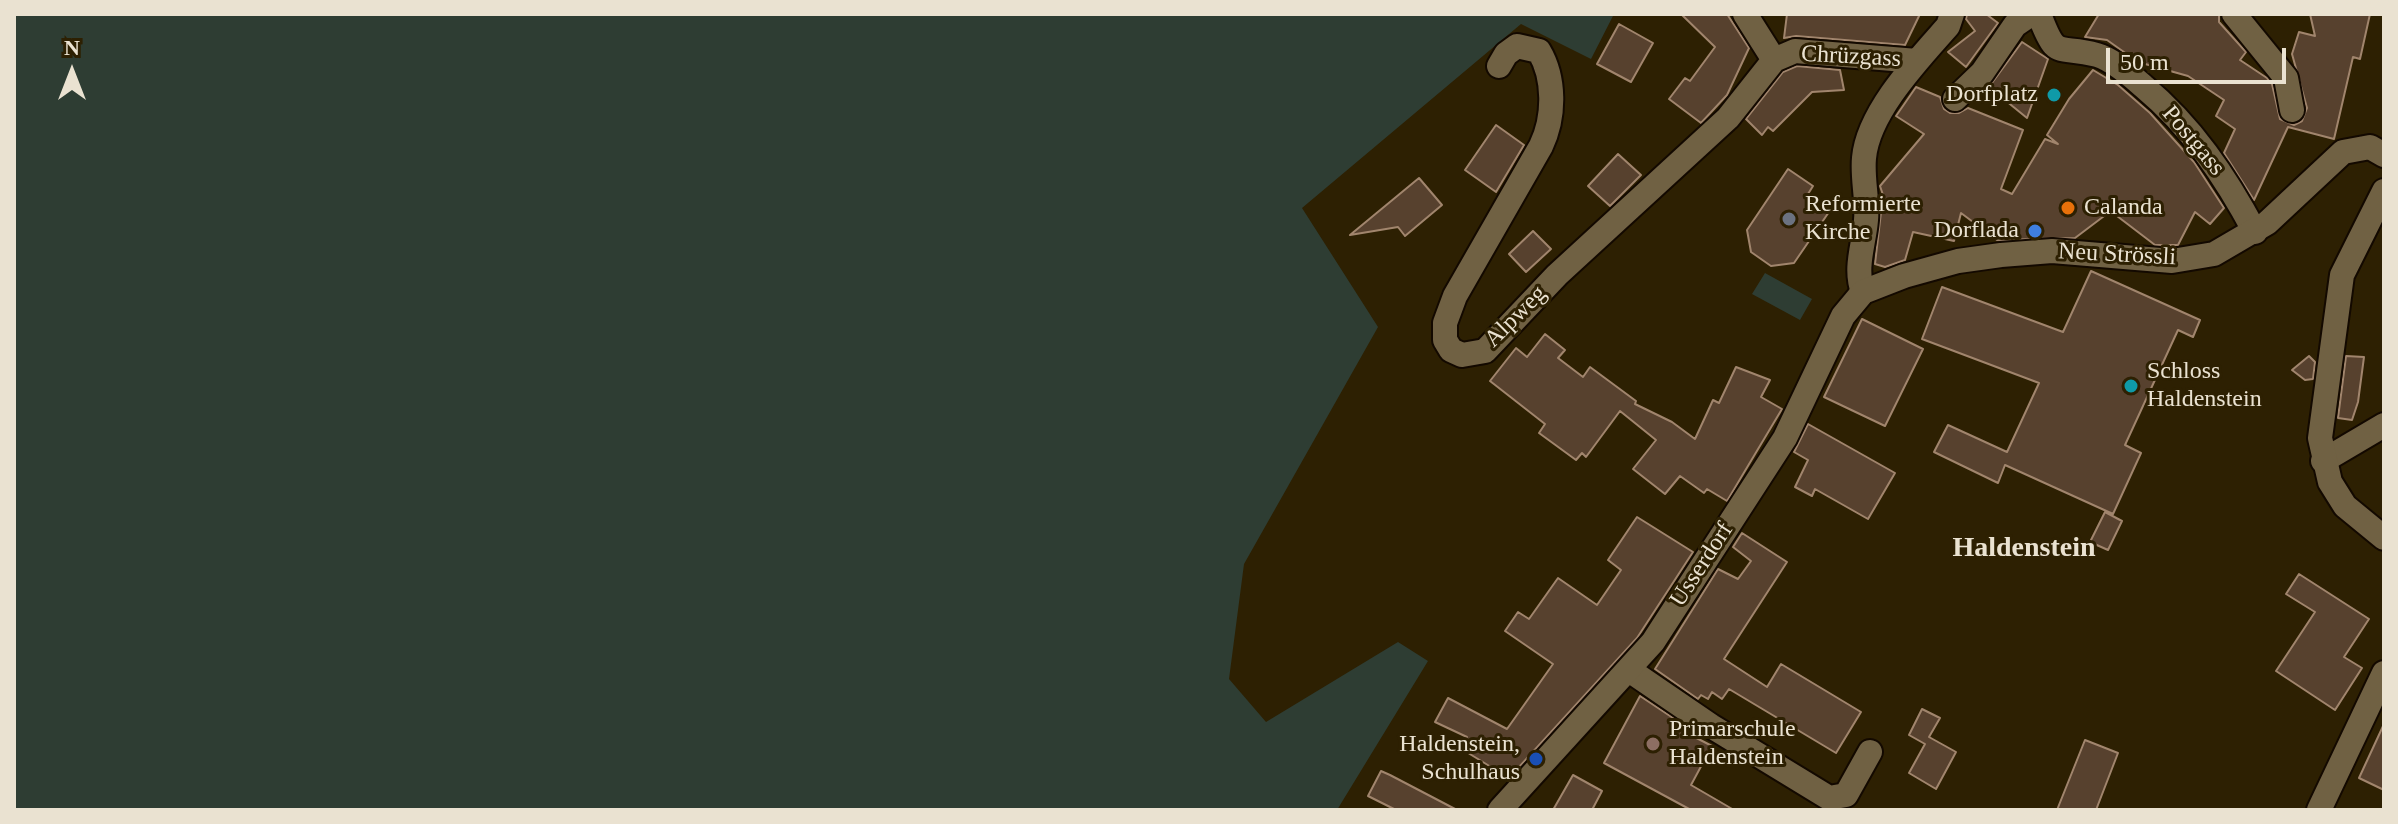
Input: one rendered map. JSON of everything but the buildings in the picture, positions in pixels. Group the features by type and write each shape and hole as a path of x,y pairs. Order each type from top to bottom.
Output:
{"street":[{"path":"1745,14 1774,60"},
{"name":"Chrüzgass","path":"1774,60 1795,51 1917,61 1948,26 1952,14"},
{"path":"1955,99 1982,73 2015,25 2031,14"},
{"name":"Postgass","path":"2039,14 2049,42 2068,53 2098,55 2141,84 2181,120 2213,160 2255,232"},
{"path":"2234,14 2286,78 2292,110"},
{"name":"Alpweg","path":"1499,66 1506,54 1517,46 1539,51 1550,82 1548,127 1541,146 1455,296 1445,323 1445,340 1451,350 1462,355 1485,351 1557,275 1728,118 1774,60"},
{"path":"1863,292 1857,276 1866,218 1864,157 1868,137 1881,108 1917,61"},
{"name":"Neu Strössli","path":"1863,292 1882,282 1917,272 2001,255 2052,251 2172,261 2214,254 2255,232 2343,152 2370,147 2384,155"},
{"path":"2384,191 2355,245 2340,285 2322,408 2323,461 2330,482 2345,506 2384,538"},
{"name":"Usserdorf","path":"1500,810 1653,642 1785,438 1843,316 1863,292"},
{"path":"2323,461 2384,425"},
{"path":"1629,670 1711,726 1829,798 1846,795 1870,752"},
{"path":"2319,810 2384,673"}],"green space":[{"path":"14,14 1614,14 1591,59 1521,24 1302,208 1378,327 1244,564 1229,679 1266,722 1398,642 1428,661 1337,810 14,810"},
{"path":"1765,273 1812,299 1800,320 1752,294"}],"place":[{"name":"Dorfplatz","path":"2054,95"},
{"name":"Calanda","path":"2068,208"},
{"name":"Reformierte Kirche","path":"1789,219"},
{"name":"Dorflada","path":"2035,231"},
{"name":"Schloss Haldenstein","path":"2131,386"},
{"name":"Primarschule Haldenstein","path":"1653,744"},
{"name":"Haldenstein, Schulhaus","path":"1536,759"}],"district":[{"name":"Haldenstein","path":"2024,549"}]}
